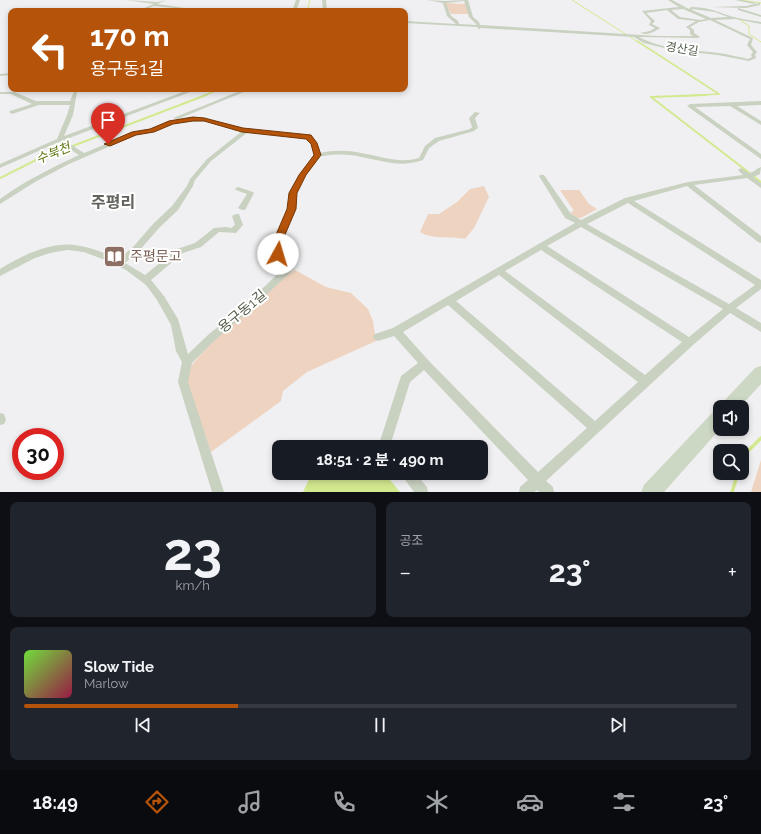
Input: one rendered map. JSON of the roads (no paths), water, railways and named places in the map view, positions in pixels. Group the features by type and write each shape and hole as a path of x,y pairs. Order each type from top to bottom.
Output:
{"street":[{"path":"128,0 158,3"},
{"path":"148,8 165,0"},
{"path":"430,0 444,2 465,0 471,17 478,23 479,28"},
{"name":"경산길","path":"631,36 672,49 748,60 754,57 753,55 755,52 749,45 752,39 712,19 690,11 670,0"},
{"path":"737,0 760,4"},
{"path":"444,2 448,15 458,23 458,26"},
{"path":"699,8 703,6 733,7 760,4"},
{"path":"154,6 174,8"},
{"path":"733,7 761,16"},
{"name":"경산길","path":"631,36 632,33 646,33 658,28 650,24 653,21 643,12 684,8"},
{"path":"690,11 691,8 699,8 720,12 734,18 761,23"},
{"name":"경산길","path":"668,9 679,18 698,20 734,18"},
{"name":"경산길","path":"631,36 698,38 692,34 692,30 688,27 692,23 699,22 698,20"},
{"path":"408,22 479,28 631,36"},
{"path":"720,48 732,58"},
{"path":"60,141 70,115 75,92"},
{"path":"0,166 60,141 188,92"},
{"path":"0,202 38,176 83,155 241,92"},
{"path":"0,93 12,93 38,104"},
{"path":"12,112 38,104 72,103"},
{"path":"761,103 690,106 761,157"},
{"path":"730,104 761,123"},
{"path":"134,134 152,130 171,122 204,119 248,130 308,137 314,143 318,155 352,154 394,163 413,162 421,159 428,147 440,139 448,135 475,128 472,118 477,113"},
{"path":"120,263 136,249 156,226 175,208 190,186 192,180 209,160 248,130"},
{"path":"60,141 83,155"},
{"name":"용구동1길","path":"187,361 291,267 286,264 278,254 279,237 292,209 293,193 302,175 318,155"},
{"path":"741,170 761,186"},
{"path":"378,337 396,331 580,224 628,200 688,184 748,176 759,171"},
{"path":"542,176 568,216 729,308 761,328"},
{"path":"688,184 761,240"},
{"path":"238,189 251,193 242,208"},
{"path":"525,492 689,342 729,308 761,284 628,200"},
{"path":"145,280 180,251 198,245 217,230 226,229 233,231 239,225 236,216"},
{"path":"542,246 689,342"},
{"path":"0,273 17,261 57,248 69,247 82,248 120,263 145,280 173,319 178,330 180,353 187,361 183,382 218,492"},
{"path":"498,271 645,381"},
{"path":"449,300 595,428"},
{"path":"396,331 425,364 548,492"},
{"path":"386,440 405,378 425,364"},
{"path":"736,400 761,373"},
{"path":"651,492 713,425"},
{"path":"413,480 422,492"}],"waterway":[{"name":"수북천","path":"308,8 310,0"},
{"path":"572,0 638,42"},
{"path":"740,0 761,3"},
{"path":"740,20 749,26 749,34 761,42"},
{"path":"637,41 719,94 694,95"},
{"name":"수북천","path":"203,96 213,92"},
{"name":"수북천","path":"0,178 36,160 206,95"},
{"path":"684,96 694,95"},
{"path":"694,95 651,97 761,182"},
{"path":"694,95 706,95"},
{"path":"749,450 761,438"},
{"path":"732,492 736,480"}],"place":[{"name":"주평문고","path":"115,256"}],"district":[{"name":"주평리","path":"113,202"}]}
